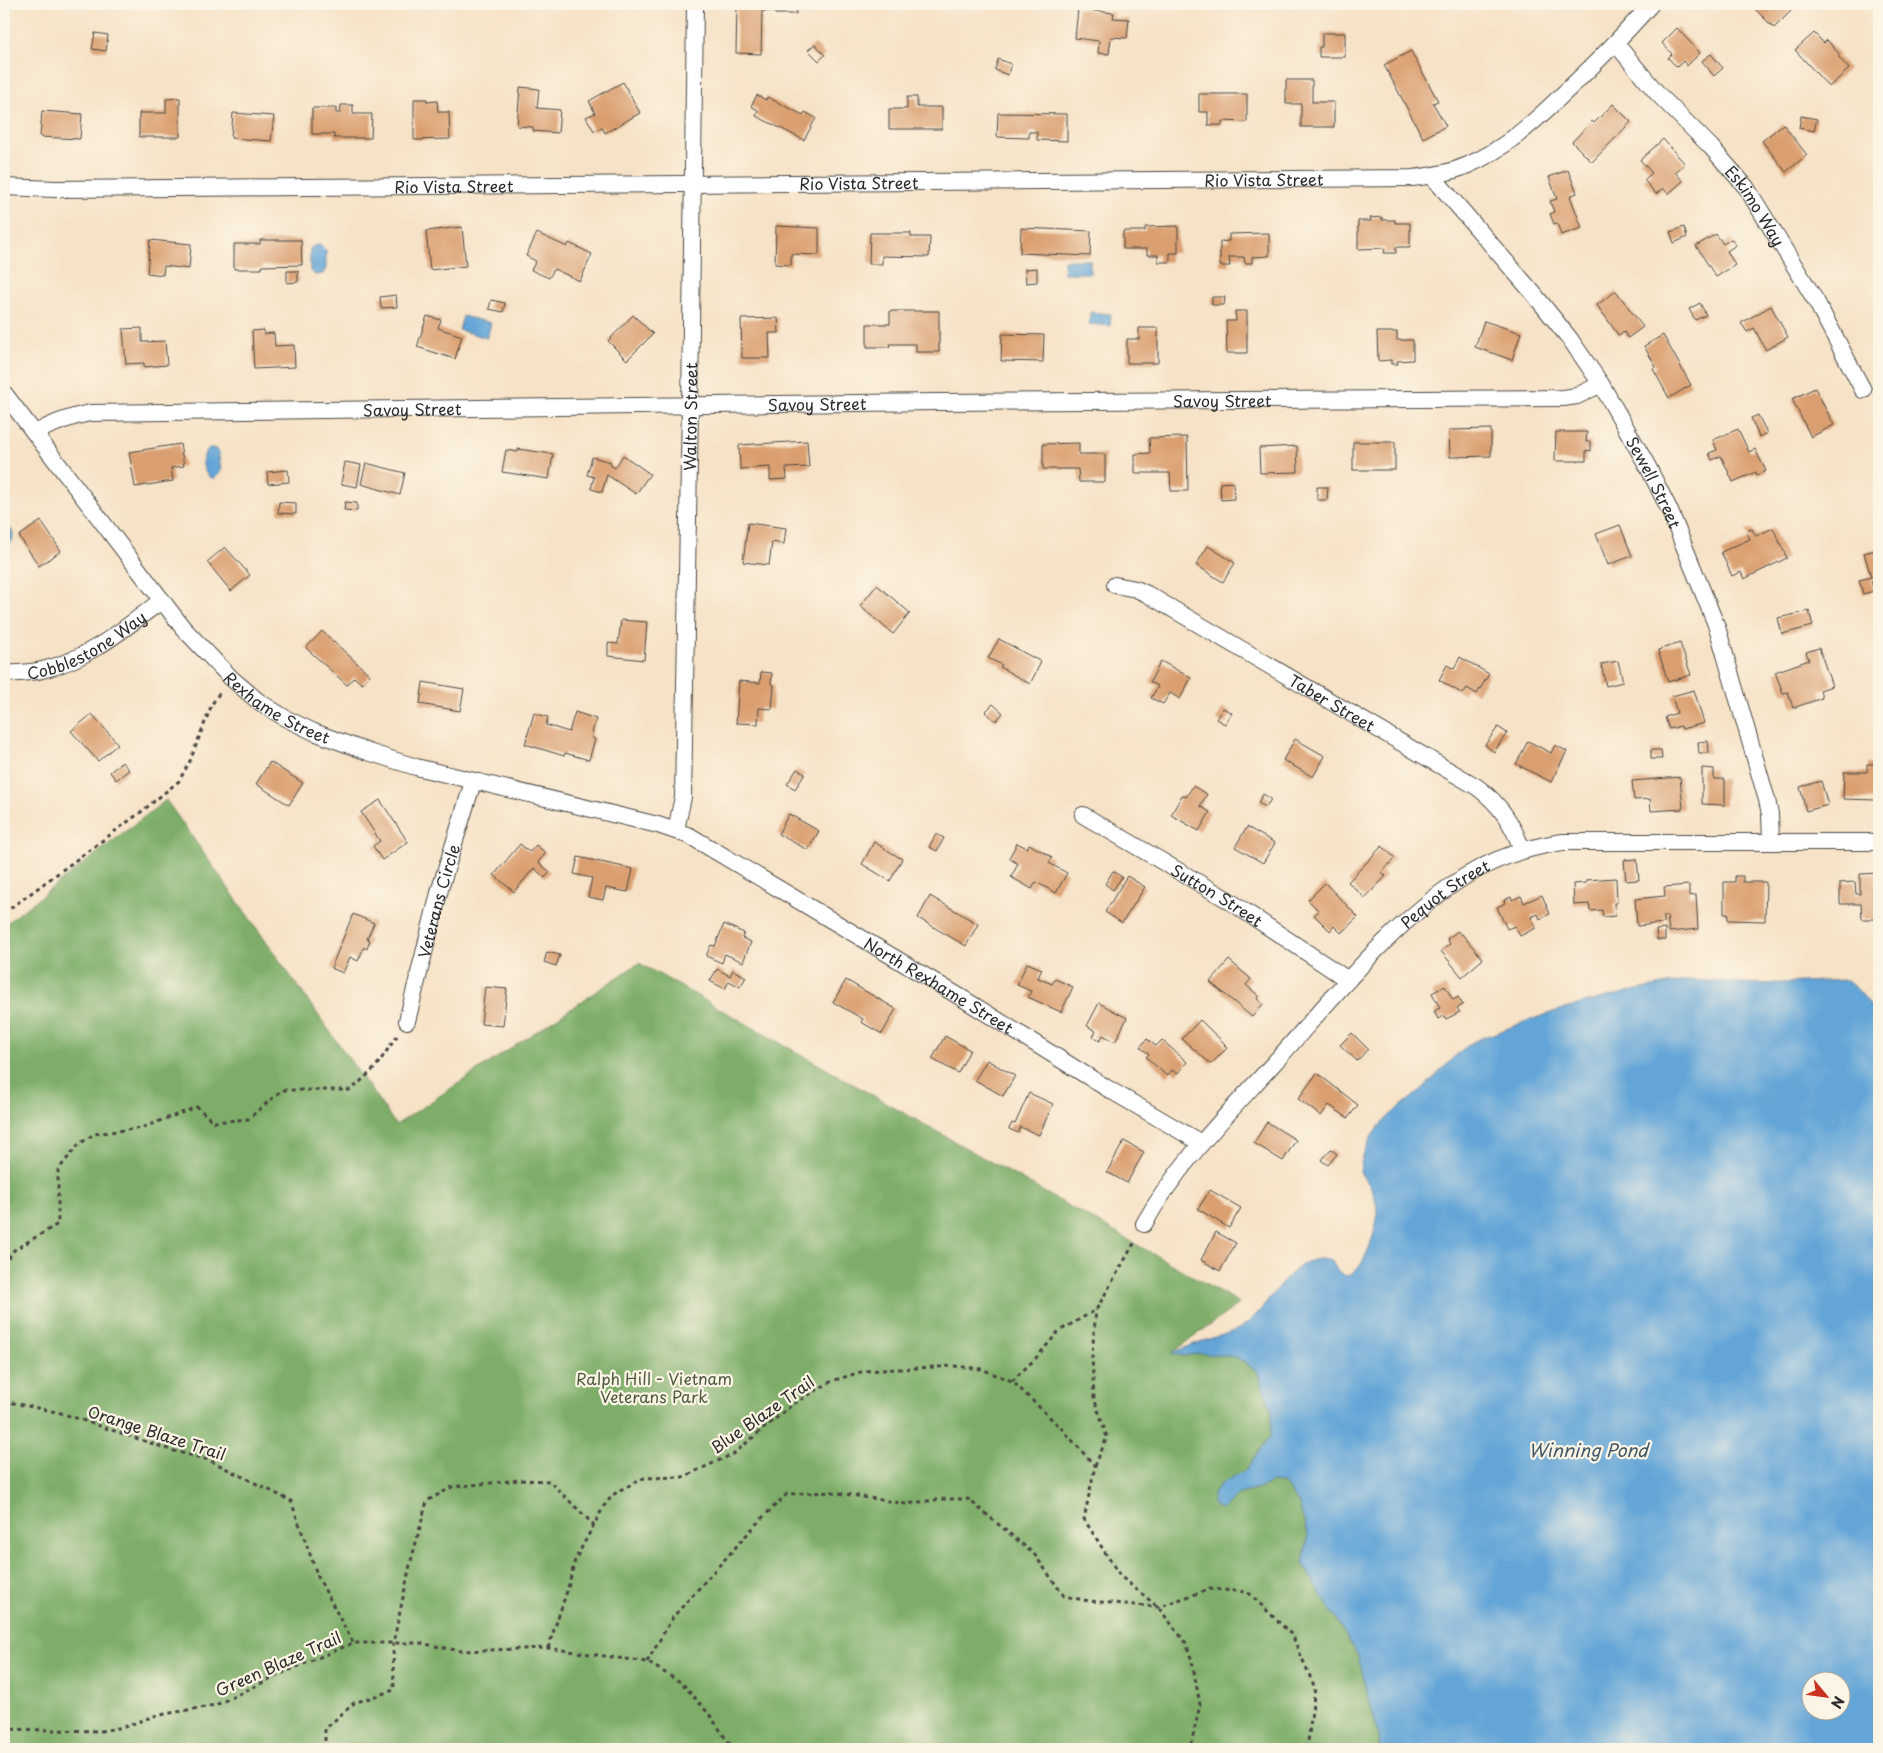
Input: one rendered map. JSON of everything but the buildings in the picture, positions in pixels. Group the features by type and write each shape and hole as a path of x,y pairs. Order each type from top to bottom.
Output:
{"street":[{"name":"Walton Street","path":"676,830 683,797 695,4"},
{"name":"Rio Vista Street","path":"4,187 55,189 1402,178 1432,176 1470,164 1505,144 1538,118 1616,44 1651,4"},
{"name":"Eskimo Way","path":"1616,44 1658,94 1711,147 1746,187 1816,301 1863,390"},
{"name":"Sewell Street","path":"1432,176 1554,318 1601,384 1648,467 1669,510 1717,627 1767,800 1770,814 1771,841"},
{"name":"Savoy Street","path":"35,434 51,424 90,413 690,407 938,402 1563,398 1587,392 1601,384"},
{"name":"Rexhame Street","path":"4,393 183,628 231,678 265,705 285,718 314,732 416,767 676,830"},
{"name":"Taber Street","path":"1115,585 1136,589 1147,594 1477,787 1490,797 1510,822 1522,850"},
{"name":"Cobblestone Way","path":"4,674 42,670 67,662 117,634 162,600"},
{"name":"Veterans Circle","path":"407,1021 440,889 473,782"},
{"name":"Sutton Street","path":"1083,816 1228,900 1348,980"},
{"name":"North Rexhame Street","path":"676,830 706,844 1201,1143"},
{"name":"Pequot Street","path":"1144,1224 1167,1188 1201,1143 1348,980 1404,924 1444,891 1483,866 1522,850 1543,844 1578,841 1879,842"}],"path":[{"path":"4,913 141,812 179,781 190,761 212,704 231,678"},
{"path":"4,1265 14,1250 58,1224 58,1170 78,1145 94,1134 141,1128 197,1107 214,1122 248,1119 282,1090 351,1090 376,1068 407,1021"},
{"path":"1144,1224 1096,1310 1092,1355 1094,1398 1107,1437 1095,1466 1084,1519 1120,1576 1158,1607 1186,1644 1192,1661 1200,1705 1190,1749"},
{"path":"1012,1381 1036,1358 1059,1331 1096,1310"},
{"name":"Blue Blaze Trail","path":"548,1648 568,1588 574,1560 604,1506 620,1490 644,1478 683,1477 733,1454 792,1405 832,1381 864,1371 954,1366 981,1369 1012,1381 1062,1429 1095,1466"},
{"path":"4,1377 5,1402"},
{"name":"Orange Blaze Trail","path":"5,1402 61,1413 174,1451 209,1460 291,1502 318,1578 353,1643"},
{"path":"325,1749 325,1729 354,1703 394,1690 393,1644 410,1565 427,1501 452,1487 519,1480 550,1481 594,1525"},
{"path":"647,1662 673,1616 760,1520 787,1494 832,1492 906,1504 968,1499 1034,1554 1064,1596 1089,1601 1158,1607 1210,1589 1248,1592 1292,1635 1315,1688 1307,1749"},
{"name":"Green Blaze Trail","path":"4,1729 101,1731 124,1727 154,1716 216,1705 278,1675 353,1643 420,1643 461,1651 548,1648 647,1662 682,1683 709,1714 730,1746 735,1749"}],"green space":[{"name":"Ralph Hill - Vietnam Veterans Park","path":"166,800 396,1125 639,963 1240,1303 1172,1353 1183,1356 1200,1353 1236,1357 1257,1371 1272,1412 1271,1435 1246,1470 1223,1483 1213,1492 1221,1511 1239,1494 1259,1489 1271,1482 1284,1483 1299,1504 1308,1534 1303,1564 1358,1656 1379,1736 1380,1749 4,1749 4,925"}],"water":[{"path":"315,245 320,245 326,251 326,268 323,274 315,275 310,271 310,249"},
{"path":"1064,260 1090,260 1090,273 1064,273"},
{"path":"1090,312 1111,314 1110,326 1089,324"},
{"path":"463,316 491,323 487,338 459,330"},
{"path":"210,448 218,451 221,471 214,479 206,473 203,465 204,455"},
{"path":"4,525 12,530 13,535 12,541 4,547"},
{"name":"Winning Pond","path":"1690,980 1761,984 1846,980 1859,991 1872,1007 1879,1008 1879,1749 1380,1749 1379,1736 1358,1656 1303,1564 1308,1534 1299,1504 1284,1483 1271,1482 1259,1489 1239,1494 1221,1511 1213,1504 1213,1493 1222,1483 1246,1470 1271,1435 1272,1411 1257,1371 1236,1357 1200,1353 1183,1356 1172,1353 1239,1329 1257,1314 1295,1270 1306,1263 1318,1259 1332,1261 1340,1273 1348,1276 1355,1272 1367,1252 1377,1218 1377,1206 1374,1195 1360,1172 1367,1145 1373,1134 1390,1116 1421,1090 1468,1045 1481,1038 1529,1020 1619,994"}]}
